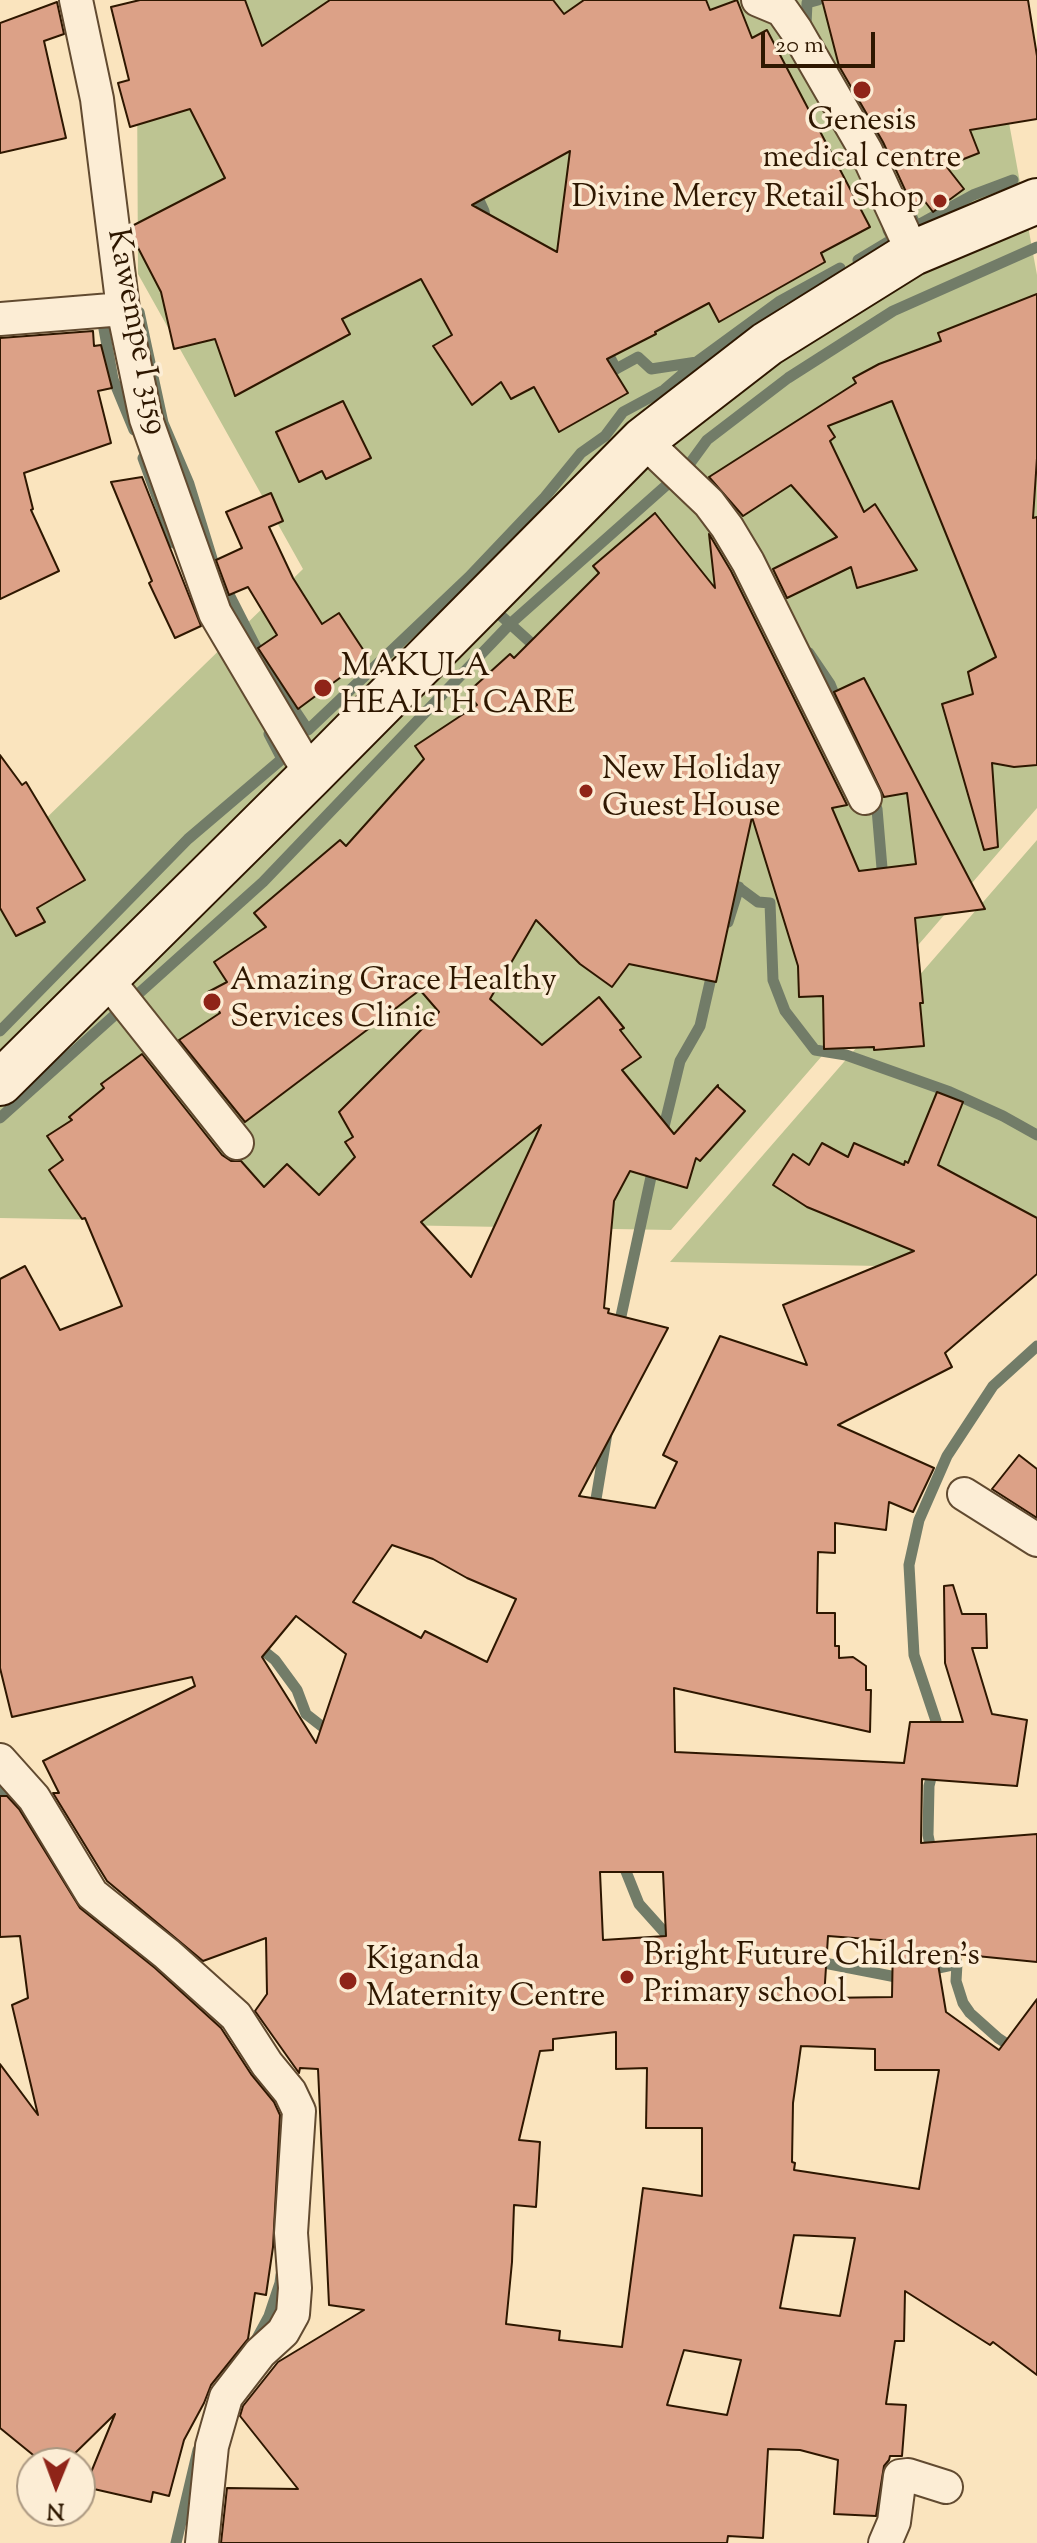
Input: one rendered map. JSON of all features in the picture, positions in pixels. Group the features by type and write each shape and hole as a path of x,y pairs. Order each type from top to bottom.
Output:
{"street":[{"name":"Kawempe I 3159","path":"76,0 97,99 123,309 146,419 215,613 311,775"},
{"path":"781,3 866,151 913,253"},
{"path":"0,1083 643,440 767,344 913,253 1037,201"},
{"path":"0,319 123,309"},
{"path":"643,440 709,503 727,527 748,562 865,798"},
{"path":"106,978 237,1143"},
{"path":"964,1494 1037,1540"},
{"path":"0,1760 34,1798 92,1894 167,1954 236,2016 267,2064 290,2092 299,2111 291,2233 295,2288 293,2314 283,2332 260,2353 226,2397 212,2446 202,2543"},
{"path":"885,2543 894,2522 900,2476 908,2475 946,2487"}],"green space":[{"path":"169,0 992,0 989,14 1037,275 1037,808 671,1230 0,1218 0,863 303,569 138,274 137,77"},
{"path":"1037,840 1037,1269 670,1262"}],"building":[{"path":"140,0 245,0 262,46 330,0 553,0 564,14 584,0 706,0 710,10 737,0 752,38 767,30 870,227 821,253 825,262 719,322 709,303 607,359 628,393 559,432 534,387 511,399 501,382 472,405 433,346 452,335 421,279 342,319 350,334 235,396 215,339 174,349 161,292 134,240 132,226 225,178 190,109 130,127 118,83 129,80 111,7","holes":["570,151 557,252 472,205"]},
{"path":"822,0 1028,0 1037,56 1037,119 970,130 979,153 946,166 964,189 933,212 923,199 912,205 883,142 839,66"},
{"path":"57,2 64,34 44,41 66,138 0,153 0,23"},
{"path":"1037,294 1037,458 1033,518 1037,517 1037,765 1014,767 992,763 998,847 984,850 942,704 973,694 968,672 996,657 892,401 828,426 835,437 830,441 864,512 875,504 917,570 857,588 851,567 787,598 773,569 837,537 791,485 743,516 709,477 856,383 853,378 879,364 941,341 938,333"},
{"path":"93,331 94,346 101,345 112,388 98,391 111,443 24,473 31,510 59,571 0,599 0,338"},
{"path":"343,401 371,458 326,479 322,471 299,482 276,432"},
{"path":"142,477 201,626 175,638 149,583 152,581 111,482"},
{"path":"271,493 283,521 269,527 293,578 322,624 339,613 368,657 298,709 258,648 277,635 248,587 229,595 216,560 242,548 226,512"},
{"path":"655,513 715,588 709,534 731,571 847,805 832,808 859,871 916,864 907,793 884,797 834,692 864,678 985,909 915,918 924,1046 874,1050 874,1047 824,1049 823,996 799,997 798,966 752,817 716,982 629,964 612,987 580,964 536,920 490,999 542,1045 599,997 624,1028 620,1030 641,1057 622,1070 674,1134 718,1085 745,1111 700,1161 696,1158 687,1188 630,1171 614,1201 604,1308 609,1309 608,1313 668,1328 579,1496 655,1508 677,1462 663,1455 720,1336 807,1365 783,1305 914,1251 807,1207 773,1185 793,1154 809,1165 822,1143 848,1157 854,1143 904,1165 905,1161 908,1163 937,1092 963,1102 938,1165 1037,1218 1037,1274 945,1353 952,1367 838,1425 934,1468 913,1512 889,1502 886,1530 835,1523 835,1553 818,1552 817,1613 835,1613 835,1646 839,1646 839,1658 853,1657 866,1666 866,1690 871,1690 870,1732 674,1688 675,1752 904,1763 910,1722 963,1722 945,1663 944,1586 953,1585 962,1614 986,1614 987,1648 972,1648 992,1714 1027,1720 1017,1786 922,1779 921,1843 1037,1834 1037,1962 936,1952 946,2012 999,2050 1037,1999 1037,2375 993,2342 990,2345 905,2291 904,2341 895,2341 886,2404 906,2405 902,2456 890,2456 884,2466 876,2516 834,2514 838,2460 800,2450 768,2449 763,2538 728,2536 727,2543 221,2543 227,2488 298,2489 240,2416 243,2406 278,2362 364,2310 329,2305 318,2069 300,2068 299,2073 255,2011 267,1994 266,1938 203,1961 107,1881 53,1793 59,1793 43,1761 195,1686 192,1677 12,1717 0,1668 0,1279 25,1266 60,1330 122,1306 85,1218 82,1219 49,1170 63,1160 47,1136 72,1120 69,1117 104,1088 101,1084 142,1054 222,1155 231,1161 241,1161 264,1187 287,1164 319,1195 355,1157 345,1142 353,1137 339,1112 439,1012 420,990 245,1122 179,1040 220,1013 208,992 227,982 214,962 266,927 254,913 340,840 346,846 424,759 415,746 477,705 467,693 510,654 514,658 599,573 593,566","holes":["541,1125 471,1277 421,1222","392,1545 433,1559 516,1599 487,1662 425,1631 421,1638 353,1602","296,1616 346,1654 316,1743 262,1657","600,1872 663,1872 666,1936 603,1940","828,1936 893,1941 892,1997 824,1998","616,2032 616,2069 647,2068 646,2128 702,2128 702,2196 643,2188 622,2347 559,2340 560,2331 506,2324 514,2205 536,2207 540,2142 519,2140 540,2051 553,2050 553,2039","801,2046 875,2049 875,2070 939,2070 919,2189 794,2170 795,2163 792,2162 793,2103","794,2235 855,2238 840,2316 780,2308","684,2350 741,2360 727,2415 667,2405"]},
{"path":"0,755 22,785 26,782 85,880 37,908 45,922 16,936 0,908"},
{"path":"1019,1455 1037,1469 1037,1518 992,1489"},
{"path":"0,1796 7,1796 19,1809 80,1908 155,1968 221,2028 280,2115 273,2247 266,2295 255,2293 248,2339 211,2385 184,2440 169,2496 153,2492 151,2502 96,2490 96,2460 115,2414 81,2447 23,2447 0,2428 0,2064 38,2115 12,2005 28,1998 20,1936 0,1937"}],"waterway":[{"path":"809,30 806,24 807,3 818,0"},
{"path":"853,102 871,124 881,149"},
{"path":"911,215 916,226 973,195 1013,180"},
{"path":"473,187 484,211 487,227"},
{"path":"858,260 893,239 888,230"},
{"path":"0,1118 263,882 510,624 688,466 707,440 788,378 893,311 1037,247"},
{"path":"139,312 163,423 189,484 214,565 267,669 308,730 469,577 545,497 581,453 605,436 623,412 664,390 780,301 840,268"},
{"path":"96,318 102,318 113,379 134,430"},
{"path":"604,346 616,369 638,357 651,369 697,362"},
{"path":"143,458 174,543"},
{"path":"498,613 540,651"},
{"path":"809,653 830,684 856,748"},
{"path":"0,1031 188,839 282,759 269,734"},
{"path":"872,795 877,809 883,880"},
{"path":"735,885 758,902 770,903 773,980 785,1011 815,1050 846,1055 950,1092 1037,1135"},
{"path":"728,922 739,887"},
{"path":"662,1135 680,1061 700,1026 713,969"},
{"path":"618,1330 654,1163"},
{"path":"937,1737 936,1721 914,1655 909,1565 919,1520 947,1456 993,1386 1037,1346"},
{"path":"594,1511 607,1433"},
{"path":"255,1644 275,1660 297,1690 306,1714 333,1735"},
{"path":"932,1856 928,1835 929,1786 934,1766"},
{"path":"0,1787 33,1825 54,1870 81,1903"},
{"path":"621,1859 639,1904 665,1933 680,1938"},
{"path":"950,1939 957,1964 956,1981 963,2003 998,2038 1037,2064"},
{"path":"814,1961 896,1977 907,1974"},
{"path":"924,1971 957,1964"},
{"path":"256,2340 269,2316 281,2275"},
{"path":"176,2543 198,2450"}],"place":[{"name":"Genesis medical centre","path":"862,90"},
{"name":"Divine Mercy Retail Shop","path":"940,201"},
{"name":"MAKULA HEALTH CARE","path":"323,688"},
{"name":"New Holiday Guest House","path":"586,791"},
{"name":"Amazing Grace Healthy Services Clinic","path":"212,1002"},
{"name":"Bright Future Children's Primary school","path":"627,1977"},
{"name":"Kiganda Maternity Centre","path":"348,1981"}]}
